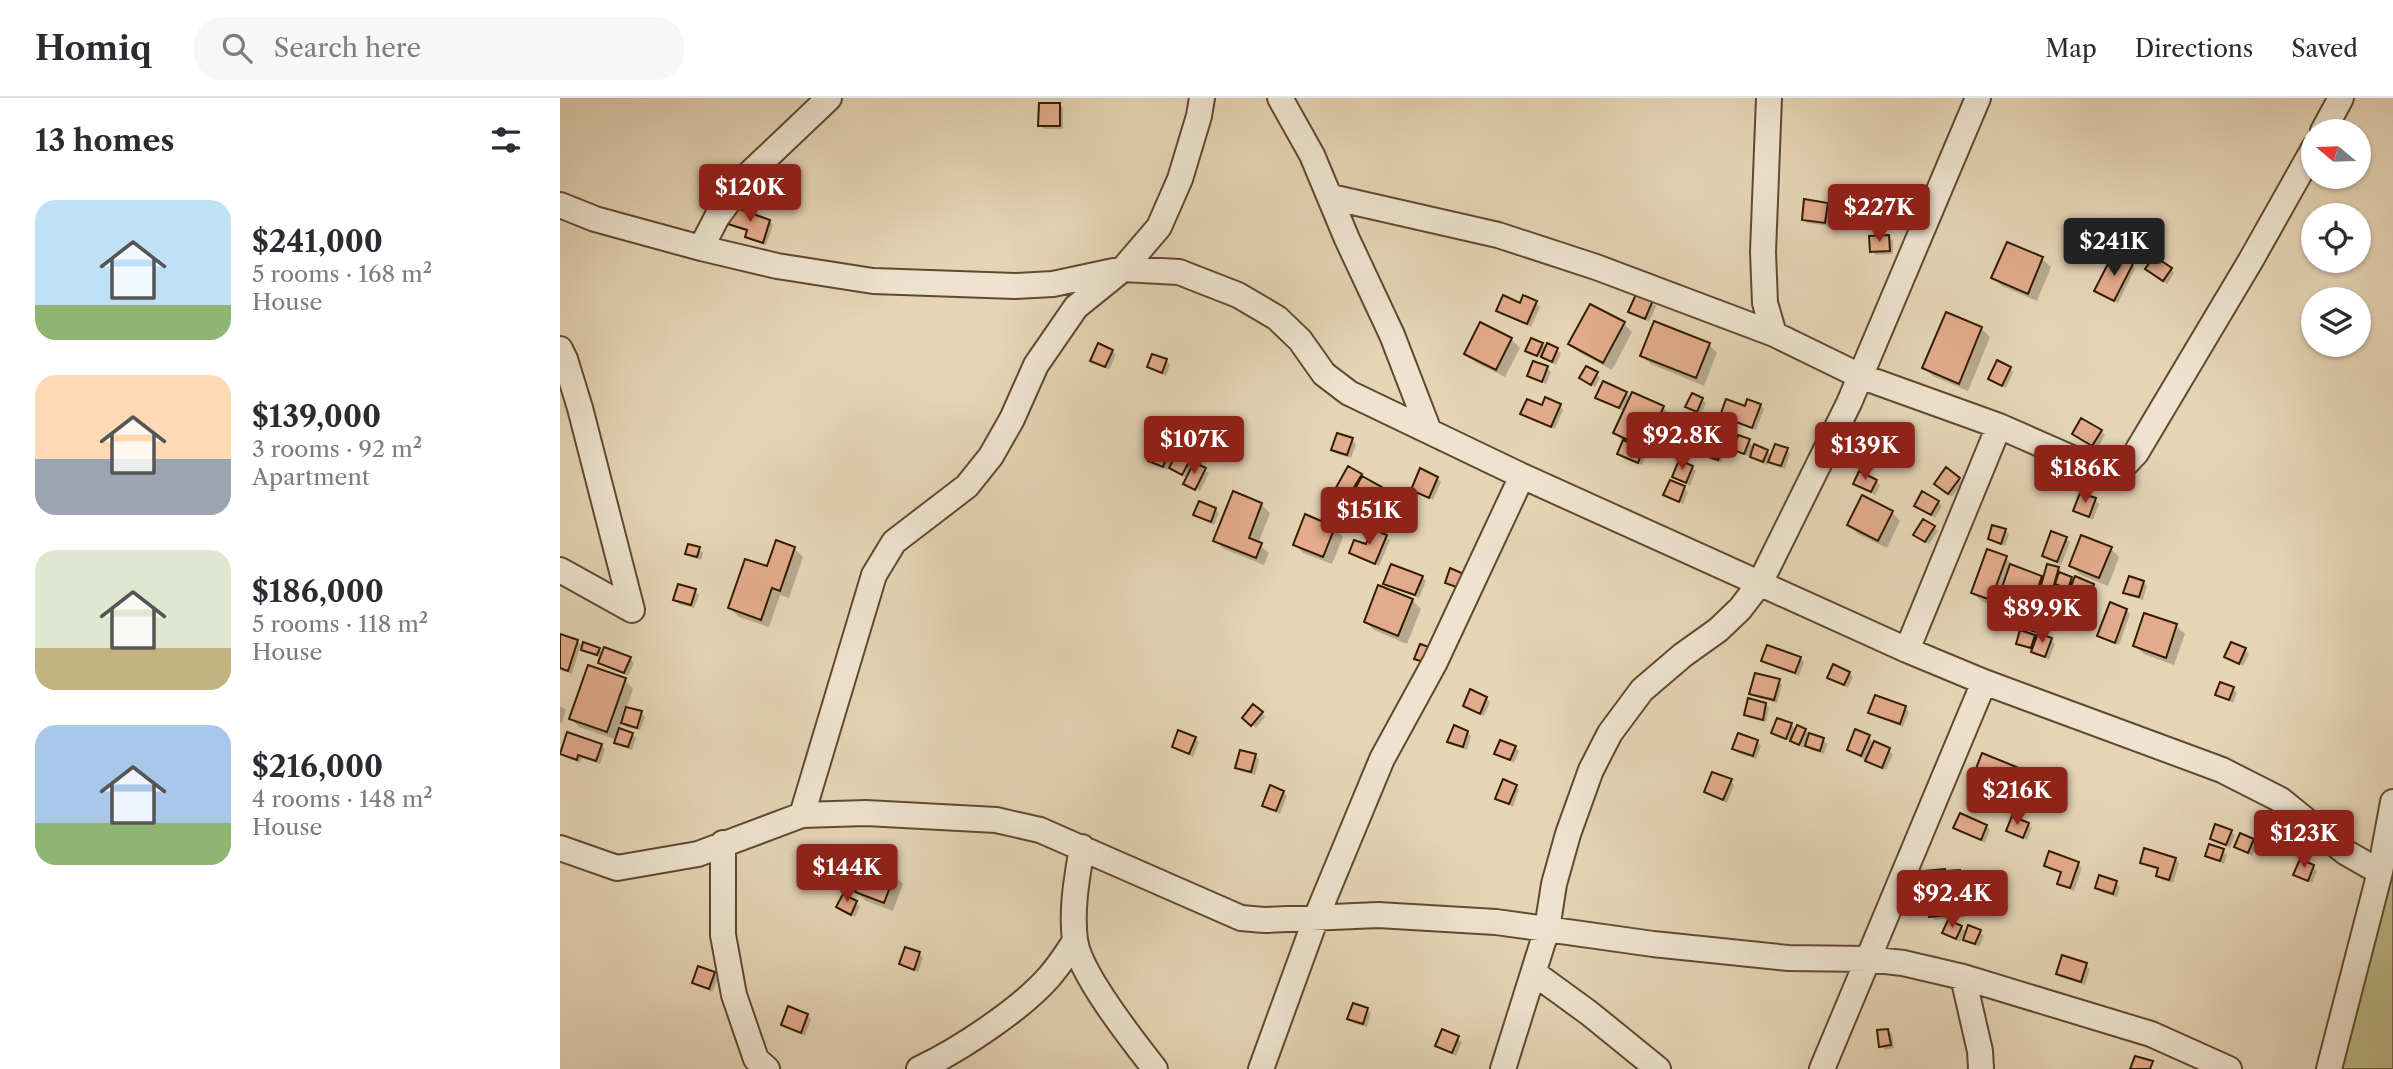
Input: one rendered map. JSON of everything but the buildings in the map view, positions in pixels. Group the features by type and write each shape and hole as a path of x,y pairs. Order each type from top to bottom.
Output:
{"street":[{"path":"701,248 717,217 748,175 829,98"},
{"path":"802,815 874,575 894,542 967,486 991,456 1012,419 1036,365 1076,307 1123,269 1159,227 1180,179 1202,98"},
{"path":"1280,98 1312,155 1331,197 1347,239 1392,335 1429,431"},
{"path":"1769,98 1763,252 1765,303 1774,334"},
{"path":"1503,1069 1534,974 1568,834 1591,770 1610,733 1642,690 1718,630 1740,609 1759,583 1860,376 1978,98"},
{"path":"2330,119 2341,98"},
{"path":"1331,197 1498,235 1596,267 1774,334 1860,376 1999,426 2099,470 2121,469 2143,442 2301,172"},
{"path":"560,205 595,219 701,248 777,266 873,281 1015,286 1053,284 1123,269 1178,272 1238,295 1278,317 1300,340 1324,374 1349,393 1522,476 1907,650 1984,682 2222,770 2281,800 2345,852 2381,872"},
{"path":"560,349 580,408 632,610 560,570"},
{"path":"1907,650 1999,426"},
{"path":"1261,1069 1316,918 1382,759 1435,662 1522,476"},
{"path":"1822,1069 1984,682"},
{"path":"2329,1069 2381,872 2393,803"},
{"path":"560,848 617,868 698,854 802,815 866,813 996,820 1040,830 1241,918 1264,920 1378,915 1496,922 1653,944 1788,958 1868,959 1903,963 1963,977 2151,1034 2229,1069"},
{"path":"723,843 723,935 732,983 756,1059 767,1069"},
{"path":"1082,847 1075,894 1075,941 1085,969 1155,1069"},
{"path":"919,1069 938,1060 1009,1013 1049,977 1075,941"},
{"path":"1534,974 1589,1013 1658,1069"},
{"path":"1963,977 1980,1051 1981,1069"}],"shaded area":[{"path":"2393,839 2393,1069 2335,1069"}]}
